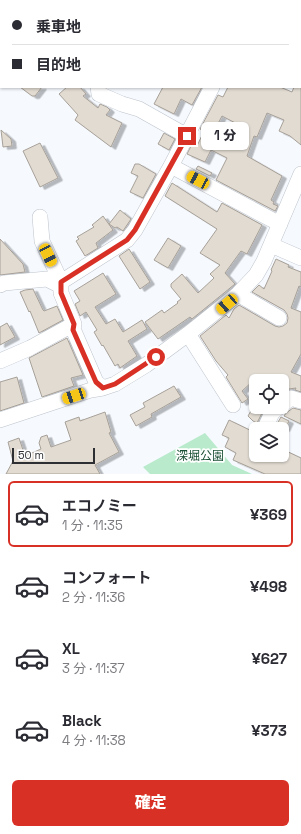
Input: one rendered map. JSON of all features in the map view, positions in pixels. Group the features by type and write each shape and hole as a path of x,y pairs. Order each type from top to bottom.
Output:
{"street":[{"path":"98,88 100,94 122,104 139,109 187,136"},
{"path":"61,284 127,240 135,230 171,166 211,88"},
{"path":"171,166 280,224"},
{"path":"0,420 91,390 115,384 146,365 216,313 238,294 256,275 300,180"},
{"path":"40,217 42,241 61,284 61,293 74,324 73,330 96,382 103,388"},
{"path":"271,245 301,258"},
{"path":"0,285 4,283 47,279 61,284"},
{"path":"238,294 278,318"},
{"path":"0,361 30,348 74,324"},
{"path":"188,334 232,405"},
{"path":"289,400 291,398 301,402"}],"green space":[{"name":"深堀公園","path":"205,433 232,465 252,474 150,474 143,467"}],"building":[{"path":"21,88 41,88 35,96 32,96"},
{"path":"66,88 81,88 86,94 83,96 98,108 100,104 110,110 106,115 122,123 111,147 75,120 78,115 59,94"},
{"path":"162,88 201,88 192,105 181,99 174,114 154,104"},
{"path":"228,88 282,88 292,92 294,88 301,88 301,145 290,136 279,131 284,120 267,113 257,137 254,136 247,156 282,176 271,200 274,202 273,204 278,206 275,211 216,180 227,158 211,150 205,162 187,154 192,144 197,146 204,131 200,129 218,95 223,97","holes":["222,116 245,128 238,149 211,137"]},
{"path":"1,130 11,139 12,146 3,147"},
{"path":"164,133 175,139 169,150 158,144"},
{"path":"40,143 58,178 40,187 23,151"},
{"path":"135,164 139,164 156,174 143,198 130,192 138,176 131,173"},
{"path":"198,166 212,173 210,176 196,169"},
{"path":"172,183 217,212 222,203 262,225 247,254 241,251 225,273 235,284 192,319 190,317 158,339 145,322 162,310 164,313 181,299 171,287 171,284 182,274 198,293 214,278 210,274 220,265 200,253 217,229 165,196"},
{"path":"120,210 131,219 123,231 109,224"},
{"path":"103,216 113,230 96,243 98,248 85,256 76,241 79,239 77,237 94,227 92,225"},
{"path":"168,238 181,246 168,268 154,260"},
{"path":"0,239 23,264 25,272 0,275"},
{"path":"129,249 150,282 140,289 119,256"},
{"path":"276,259 289,265 288,267 301,272 301,287 299,286 291,308 301,312 301,354 291,372 301,376 301,392 295,390 296,388 289,389 289,374 249,374 249,385 242,391 248,399 242,403 226,377 228,375 216,361 200,336 226,315 229,318 234,309 239,305 275,326 283,326 287,323 288,318 284,310 252,292 259,285 264,289 272,271 271,270"},
{"path":"103,273 116,294 95,307 106,324 115,319 123,332 142,320 147,329 128,341 137,356 120,368 118,364 115,366 103,345 102,346 94,332 97,330 86,312 80,316 75,304 80,301 74,291"},
{"path":"33,289 43,310 44,311 57,306 63,320 39,333 20,292"},
{"path":"7,323 15,337 0,345 0,327"},
{"path":"67,338 83,375 71,378 74,386 42,397 29,358"},
{"path":"17,377 24,403 0,411 0,382"},
{"path":"174,386 181,397 151,414 152,417 136,426 130,415 145,407 143,403"},
{"path":"293,408 301,410 301,424 284,416 285,414 289,414 289,411"},
{"path":"105,412 111,432 109,433 119,452 95,465 100,474 6,474 13,461 8,442 19,438 25,456 41,449 39,443 41,437 47,435 51,447 71,440 65,422 79,417 80,421"},
{"path":"249,414 262,414 258,422 253,421 248,416"},
{"path":"281,417 289,421 288,422 278,422"},
{"path":"229,420 249,430 249,462 289,462 289,452 301,458 301,474 265,474 233,460 236,453 225,447 229,438 222,435"}],"route":[{"path":"156,357 115,384 103,388 96,382 73,330 74,324 61,293 61,282 127,240 135,230 187,136"}]}
